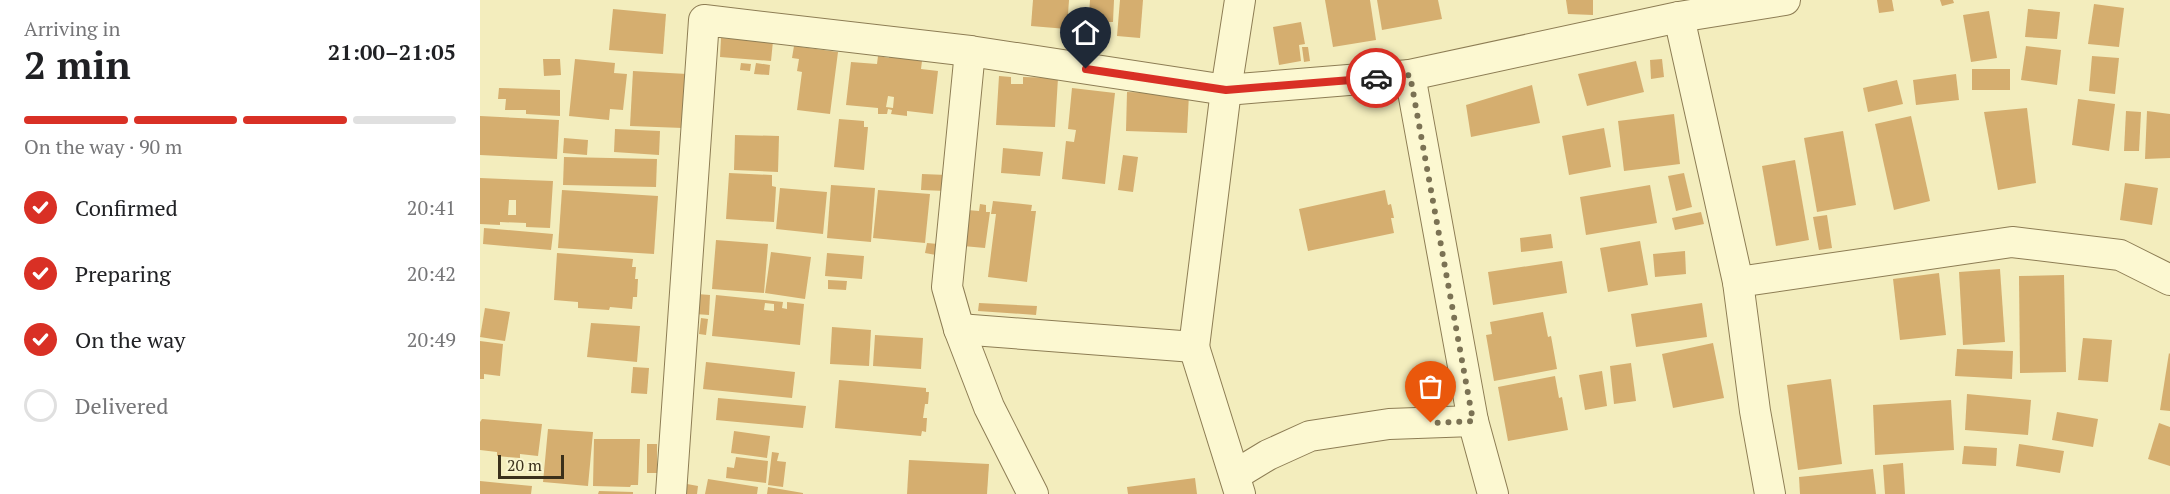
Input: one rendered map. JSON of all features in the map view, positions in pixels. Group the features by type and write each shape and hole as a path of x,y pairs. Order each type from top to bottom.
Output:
{"street":[{"path":"1240,0 1226,90 1194,347 1237,485 1268,455 1310,436 1389,424 1473,421"},
{"path":"671,494 706,10 1226,90 1410,75 1679,16 1785,0"},
{"path":"1679,16 1738,282 1755,411 1770,494"},
{"path":"970,51 947,287 959,329 989,407 1033,494"},
{"path":"1410,75 1473,421 1494,494"},
{"path":"1738,282 2012,242 2120,255 2170,280"},
{"path":"959,329 1194,347"}],"building":[{"path":"1033,0 1069,0 1067,29 1031,26"},
{"path":"1090,0 1114,0 1113,22 1104,22 1105,17 1100,16 1100,19 1089,16"},
{"path":"1120,0 1143,0 1140,38 1117,36"},
{"path":"1325,0 1370,0 1376,40 1333,47"},
{"path":"1377,0 1438,0 1442,19 1382,30"},
{"path":"1566,0 1593,0 1593,15 1568,14"},
{"path":"1877,0 1892,0 1894,11 1879,13"},
{"path":"1940,0 1953,0 1954,3 1942,6"},
{"path":"2094,4 2124,8 2119,47 2088,44"},
{"path":"613,9 666,14 663,54 609,50"},
{"path":"2028,9 2060,12 2057,39 2025,37"},
{"path":"1989,11 1997,58 1971,62 1963,15"},
{"path":"1301,22 1305,44 1299,45 1301,61 1279,65 1273,27"},
{"path":"721,38 773,41 771,61 720,57"},
{"path":"794,46 838,52 830,114 797,110 802,72 797,71 799,59 792,58"},
{"path":"2026,46 2061,50 2057,85 2021,80"},
{"path":"1302,47 1308,47 1310,61 1304,62"},
{"path":"890,49 908,51 907,59 922,61 921,69 938,71 933,114 907,111 907,116 891,114 892,110 888,109 887,114 878,114 878,108 846,105 851,62 877,64 878,56 889,58","holes":["888,96 894,97 893,108 886,107"]},
{"path":"2092,56 2119,58 2115,94 2089,91"},
{"path":"543,59 560,59 561,75 544,76"},
{"path":"575,59 615,63 614,73 627,74 623,110 610,109 609,120 569,116"},
{"path":"1662,59 1664,77 1651,79 1650,60"},
{"path":"1636,61 1644,92 1587,106 1578,74"},
{"path":"741,63 751,64 750,71 740,70"},
{"path":"756,63 770,65 769,75 754,74"},
{"path":"1972,69 2010,69 2010,90 1972,90"},
{"path":"633,71 687,74 683,128 630,126"},
{"path":"1956,74 1959,100 1916,105 1913,80"},
{"path":"999,76 1011,77 1011,84 1023,84 1023,77 1058,78 1055,127 996,125"},
{"path":"1897,80 1903,104 1868,112 1863,88"},
{"path":"1532,85 1540,123 1471,137 1466,105"},
{"path":"499,88 560,90 560,116 526,114 526,110 505,110 506,99 498,99"},
{"path":"1072,88 1115,93 1105,184 1062,179 1066,141 1074,142 1076,130 1068,129"},
{"path":"1127,92 1189,94 1187,133 1126,131"},
{"path":"2078,99 2115,104 2109,151 2072,145"},
{"path":"2027,108 2036,183 1998,190 1984,112"},
{"path":"2126,111 2141,112 2139,151 2124,151"},
{"path":"2147,111 2170,114 2170,158 2145,159"},
{"path":"1674,114 1680,164 1624,171 1618,121"},
{"path":"480,116 559,120 557,159 480,155"},
{"path":"1911,116 1930,201 1894,210 1875,124"},
{"path":"839,119 864,121 864,127 868,127 864,170 834,167"},
{"path":"1604,128 1611,167 1569,175 1562,136"},
{"path":"615,129 660,131 659,155 614,152"},
{"path":"1843,131 1856,205 1817,212 1804,138"},
{"path":"735,135 779,136 778,172 734,170"},
{"path":"564,138 588,140 587,155 563,153"},
{"path":"1003,148 1043,152 1040,176 1001,173"},
{"path":"1123,155 1138,157 1133,192 1118,190"},
{"path":"564,157 657,159 656,187 563,185"},
{"path":"1795,160 1809,240 1776,246 1762,166"},
{"path":"729,173 772,175 772,186 776,187 774,222 726,219"},
{"path":"1684,173 1692,207 1676,211 1668,176"},
{"path":"922,174 947,175 946,191 921,190"},
{"path":"480,178 553,181 550,228 526,227 526,223 480,224","holes":["509,200 516,200 516,215 508,215"]},
{"path":"2125,183 2158,188 2152,225 2120,220"},
{"path":"831,185 875,188 871,242 827,238"},
{"path":"1650,185 1657,223 1586,235 1580,197"},
{"path":"780,188 827,192 823,234 776,229"},
{"path":"562,190 658,196 654,254 558,248"},
{"path":"878,190 930,194 925,243 873,238"},
{"path":"1385,190 1394,218 1391,218 1394,233 1308,251 1299,209"},
{"path":"993,201 1032,205 1031,211 1036,211 1027,282 988,277 996,214 991,214"},
{"path":"980,204 986,205 986,212 990,212 985,248 963,246 967,210 979,211"},
{"path":"1701,212 1704,224 1675,230 1672,218"},
{"path":"1827,215 1832,248 1819,250 1813,217"},
{"path":"484,228 553,234 551,250 483,244"},
{"path":"1551,234 1553,248 1521,252 1520,238"},
{"path":"716,240 768,244 764,293 712,289"},
{"path":"1640,241 1648,285 1608,292 1600,248"},
{"path":"927,243 938,244 936,255 925,253"},
{"path":"1685,251 1686,274 1655,277 1653,254"},
{"path":"771,252 811,257 805,299 765,293"},
{"path":"557,253 633,259 632,267 636,267 635,279 638,279 637,297 633,297 632,309 578,308 578,302 554,300"},
{"path":"827,253 864,256 862,279 825,276"},
{"path":"1562,261 1567,293 1493,305 1488,272"},
{"path":"2000,269 2005,342 1963,345 1959,272"},
{"path":"1939,273 1946,335 1900,340 1893,279"},
{"path":"2064,275 2066,372 2020,373 2019,276"},
{"path":"828,280 847,281 846,290 828,289"},
{"path":"697,294 710,295 709,315 695,314"},
{"path":"716,295 783,302 782,308 787,309 787,302 804,304 800,345 712,336","holes":["765,303 774,304 774,311 764,310"]},
{"path":"979,303 1037,306 1036,315 978,311"},
{"path":"1702,303 1707,337 1636,347 1631,314"},
{"path":"485,308 510,312 505,341 480,337"},
{"path":"1543,312 1548,337 1551,336 1557,369 1494,381 1486,335 1492,334 1490,322"},
{"path":"701,318 708,319 706,335 699,334"},
{"path":"591,323 640,326 637,362 587,357"},
{"path":"832,327 871,330 869,366 830,364"},
{"path":"875,335 923,338 921,369 873,366"},
{"path":"2083,338 2112,340 2108,382 2078,380"},
{"path":"480,341 503,344 500,376 484,374 484,379 480,379"},
{"path":"1713,343 1724,398 1673,408 1662,354"},
{"path":"1957,349 2013,351 2012,379 1955,376"},
{"path":"2170,354 2170,411 2160,410"},
{"path":"706,362 795,372 792,398 703,389"},
{"path":"1631,363 1636,401 1614,404 1610,366"},
{"path":"633,367 649,368 647,394 631,393"},
{"path":"1602,371 1607,406 1585,410 1579,375"},
{"path":"1555,376 1559,398 1562,397 1568,430 1508,441 1498,387"},
{"path":"1831,379 1842,464 1798,470 1787,385"},
{"path":"839,380 926,388 926,392 929,392 928,404 925,404 923,418 927,418 926,432 922,431 921,436 835,428"},
{"path":"1967,394 2031,400 2028,435 1965,430"},
{"path":"718,398 806,406 803,428 716,420"},
{"path":"1951,400 1954,450 1875,455 1873,405"},
{"path":"2057,412 2098,419 2093,447 2052,440"},
{"path":"482,419 542,424 538,456 520,454 520,458 497,456 497,452 480,450 480,422"},
{"path":"2159,423 2170,427 2170,466 2148,459"},
{"path":"548,429 593,432 588,486 543,482"},
{"path":"734,431 770,436 767,458 731,453"},
{"path":"594,439 640,439 638,485 630,487 593,486"},
{"path":"647,444 657,444 657,473 647,473"},
{"path":"2019,444 2064,451 2060,473 2016,466"},
{"path":"1964,446 1997,448 1996,466 1962,464"},
{"path":"772,452 779,453 777,461 786,462 783,487 768,485"},
{"path":"736,457 768,461 766,483 726,478 727,467 734,468"},
{"path":"909,460 989,464 987,494 907,494"},
{"path":"1903,463 1905,494 1885,494 1883,465"},
{"path":"1873,469 1876,494 1800,494 1799,477"},
{"path":"1195,478 1197,494 1128,494 1127,487"},
{"path":"708,479 758,487 757,494 705,494"},
{"path":"480,481 532,486 531,494 480,494"},
{"path":"687,484 698,486 697,494 686,494"},
{"path":"768,487 803,493 803,494 767,494"},
{"path":"599,491 633,492 633,494 598,494"}],"way so far":[{"path":"1376,78 1410,75 1473,421 1431,423"}],"route":[{"path":"1086,69 1226,90 1376,78"}]}
